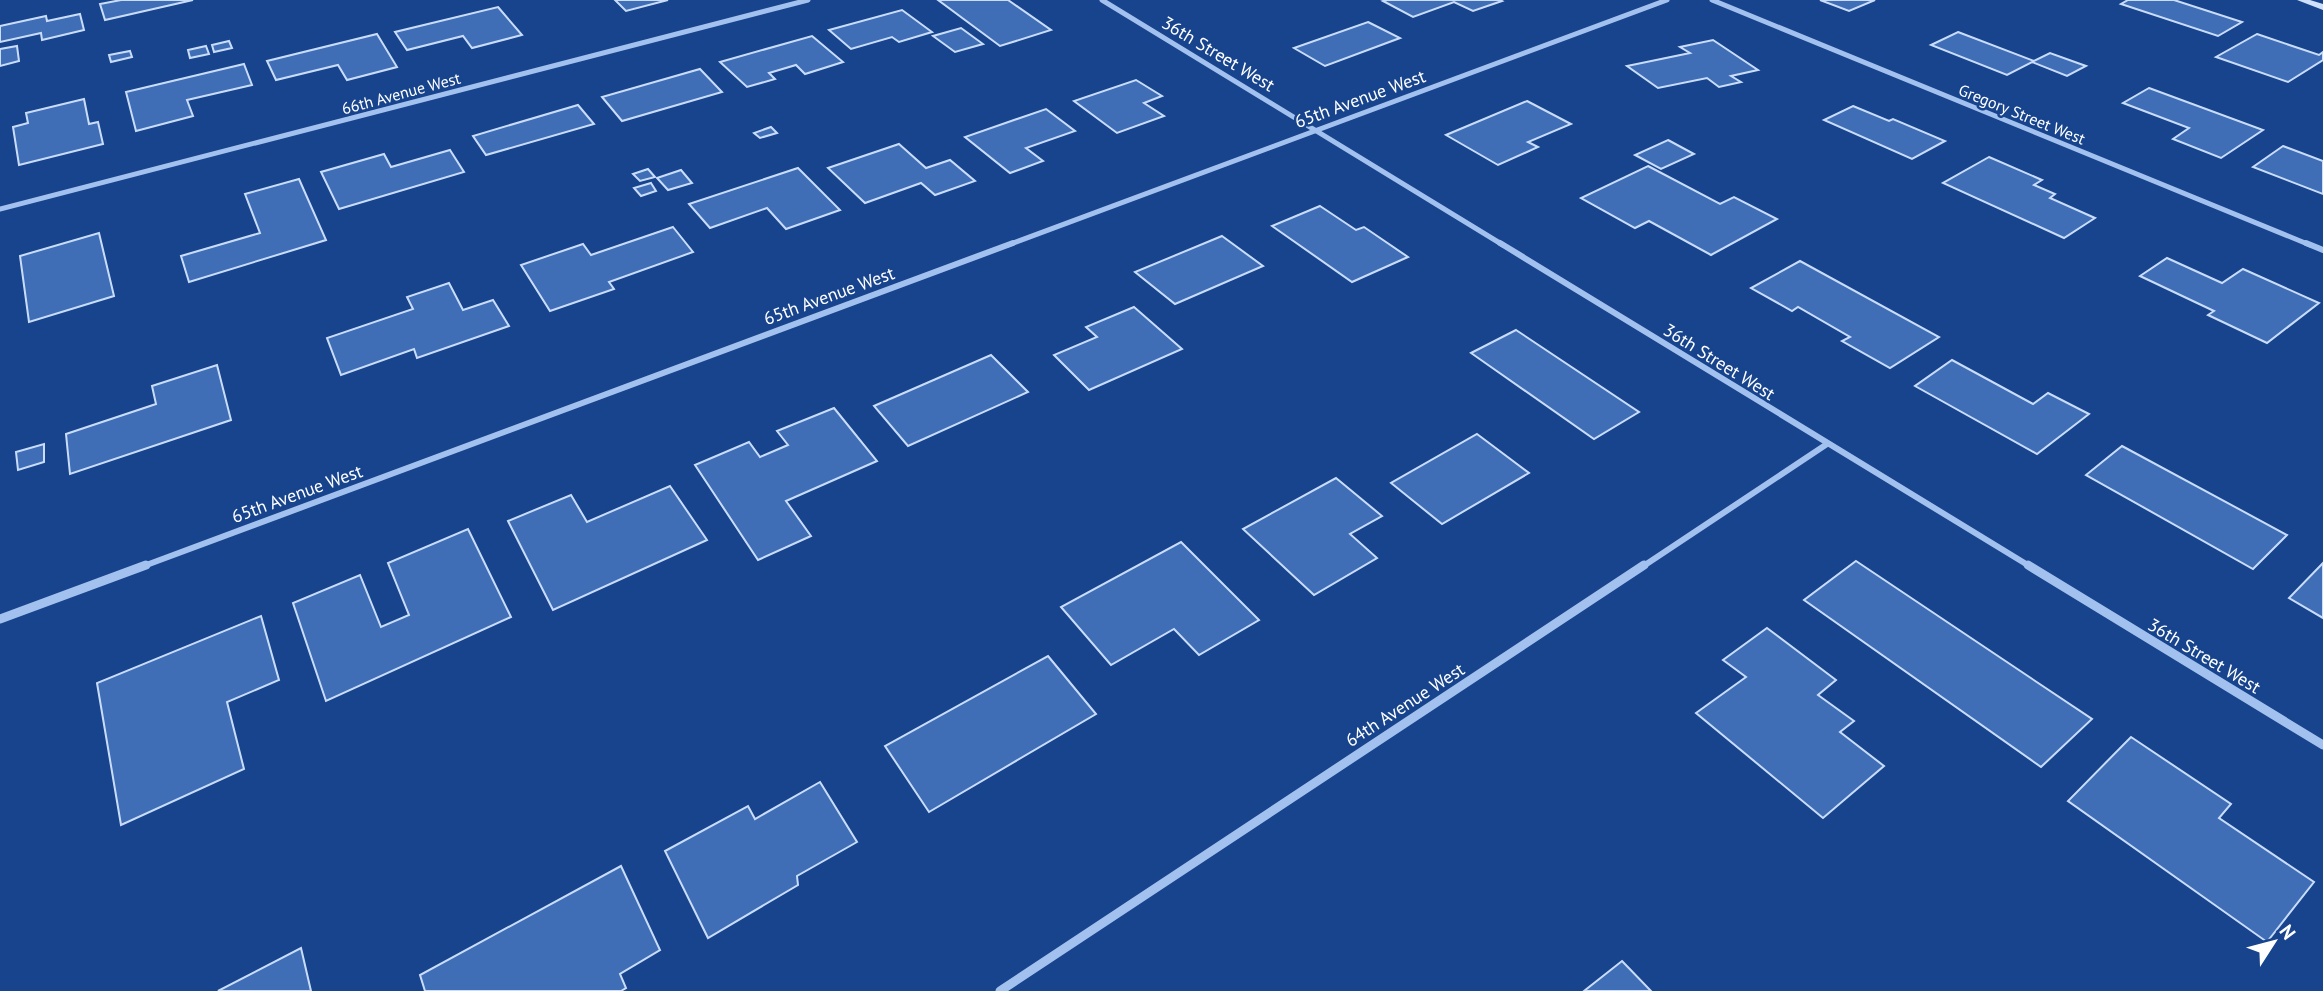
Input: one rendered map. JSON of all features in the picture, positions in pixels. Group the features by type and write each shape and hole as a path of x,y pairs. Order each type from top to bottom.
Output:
{"street":[{"name":"66th Avenue West","path":"0,209 808,0"},
{"name":"36th Street West","path":"1102,0 2323,745"},
{"name":"65th Avenue West","path":"0,619 1667,0"},
{"name":"Gregory Street West","path":"1712,0 2323,250"},
{"path":"2301,0 2323,7"},
{"name":"64th Avenue West","path":"1000,991 1827,444"}],"building":[{"path":"121,0 193,0 105,20 100,4"},
{"path":"615,0 668,0 626,11"},
{"path":"938,0 1008,0 1051,30 1000,46"},
{"path":"1820,0 1875,0 1849,11"},
{"path":"2128,0 2174,0 2242,22 2218,36 2121,4"},
{"path":"1383,1 1502,1 1473,11 1454,2 1413,17"},
{"path":"498,7 522,35 472,48 463,36 407,50 395,32"},
{"path":"902,10 932,32 899,42 892,37 851,49 829,30"},
{"path":"80,14 84,30 42,40 41,33 0,42 0,26 46,16 47,21"},
{"path":"1368,22 1400,38 1325,66 1294,48"},
{"path":"961,28 983,44 955,52 933,36"},
{"path":"1958,32 2034,61 2050,53 2086,66 2067,76 2032,62 2007,75 1931,45"},
{"path":"377,34 397,67 347,80 338,65 276,80 267,61"},
{"path":"2257,34 2319,55 2323,52 2323,60 2288,82 2216,57"},
{"path":"812,36 843,62 805,74 796,65 769,73 775,79 747,87 720,62"},
{"path":"1713,40 1758,70 1731,76 1741,82 1719,87 1707,78 1658,88 1627,66 1690,53 1680,47"},
{"path":"229,41 232,48 214,52 212,45"},
{"path":"17,46 19,61 0,66 0,49"},
{"path":"206,46 209,54 190,58 188,50"},
{"path":"130,51 132,57 111,62 109,55"},
{"path":"244,64 252,85 187,100 193,116 136,131 126,92"},
{"path":"700,69 722,92 622,121 602,97"},
{"path":"1136,80 1162,96 1144,103 1164,116 1117,133 1074,101"},
{"path":"2149,88 2263,130 2221,158 2173,139 2189,128 2123,103"},
{"path":"84,99 89,124 98,122 103,144 19,165 13,127 28,123 26,113"},
{"path":"1527,101 1571,124 1528,142 1538,147 1498,165 1446,135"},
{"path":"578,105 594,124 486,155 473,136"},
{"path":"1853,106 1945,141 1912,159 1824,120"},
{"path":"1046,109 1075,131 1026,148 1043,161 1010,173 965,137"},
{"path":"771,127 777,133 760,138 754,133"},
{"path":"1668,140 1694,154 1661,169 1635,155"},
{"path":"899,144 926,168 950,160 975,181 935,195 921,183 865,203 828,168"},
{"path":"2283,146 2323,161 2323,194 2253,167"},
{"path":"450,150 464,172 339,209 321,172 384,154 391,167"},
{"path":"1989,157 2042,180 2034,185 2055,194 2050,198 2095,218 2064,238 1943,183"},
{"path":"1648,166 1720,204 1734,197 1777,219 1711,255 1649,221 1635,228 1581,198"},
{"path":"798,168 840,210 786,229 767,208 710,228 689,204"},
{"path":"648,169 655,177 640,181 633,174"},
{"path":"681,170 692,183 668,190 657,178"},
{"path":"299,179 326,240 189,282 181,256 260,233 245,194"},
{"path":"651,183 656,191 641,196 634,188"},
{"path":"1320,206 1356,230 1364,227 1408,257 1352,282 1272,226"},
{"path":"673,227 693,252 609,282 614,289 550,311 521,265 583,244 591,255"},
{"path":"99,233 114,296 29,322 20,256"},
{"path":"1222,236 1263,266 1175,304 1135,272"},
{"path":"2167,258 2222,283 2243,269 2319,303 2267,343 2208,315 2214,311 2140,276"},
{"path":"1800,261 1939,337 1890,368 1842,341 1850,337 1798,307 1792,311 1751,288"},
{"path":"449,283 463,310 493,300 509,326 417,358 414,349 341,375 327,338 413,309 407,297"},
{"path":"1134,307 1182,349 1089,390 1054,355 1097,337 1086,327"},
{"path":"1516,330 1639,412 1594,439 1471,353"},
{"path":"991,355 1028,392 908,446 874,406"},
{"path":"1952,360 2033,404 2048,393 2089,414 2037,454 1915,386"},
{"path":"217,365 231,420 70,474 66,434 156,404 152,386"},
{"path":"834,408 877,461 786,501 811,536 758,560 695,465 749,442 760,457 788,445 777,431"},
{"path":"1477,434 1529,473 1442,524 1391,483"},
{"path":"44,444 44,462 18,470 16,452"},
{"path":"2122,446 2287,535 2253,569 2086,475"},
{"path":"1336,478 1382,516 1350,534 1377,558 1314,595 1243,529"},
{"path":"670,486 707,540 553,610 508,521 571,495 587,522"},
{"path":"468,529 511,617 326,701 293,603 360,575 381,627 409,615 388,563"},
{"path":"1181,542 1259,620 1199,655 1174,629 1111,665 1061,607"},
{"path":"1856,561 2092,719 2041,767 1804,600"},
{"path":"2323,563 2323,618 2289,598"},
{"path":"261,616 279,680 227,702 244,769 121,825 97,683"},
{"path":"1767,628 1836,680 1818,695 1854,721 1840,732 1884,766 1823,818 1696,713 1746,677 1723,660"},
{"path":"1048,656 1096,714 929,812 885,746"},
{"path":"2131,737 2231,804 2219,818 2314,882 2267,942 2068,801"},
{"path":"820,782 857,842 797,876 798,885 708,938 665,851 748,806 755,819"},
{"path":"621,866 660,950 620,974 626,988 621,991 425,991 420,975"},
{"path":"301,948 311,991 218,991"},
{"path":"1622,961 1651,991 1584,991"}]}
